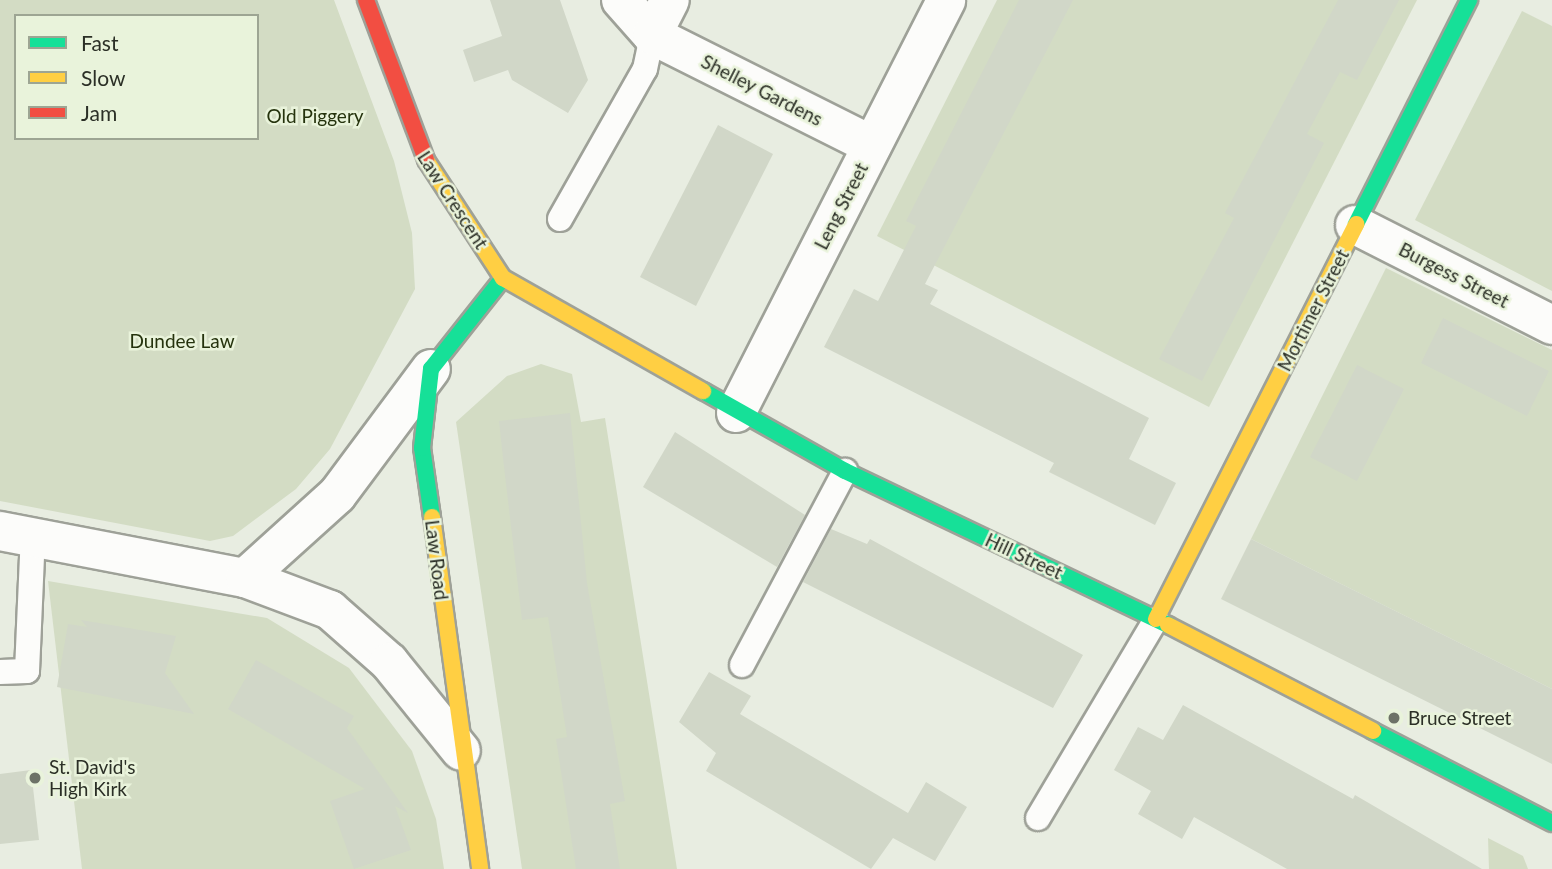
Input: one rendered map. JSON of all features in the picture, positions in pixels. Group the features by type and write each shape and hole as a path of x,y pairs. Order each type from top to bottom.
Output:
{"street":[{"name":"Law Crescent","path":"366,0 418,148 503,278"},
{"name":"Shelley Gardens","path":"621,0 652,35 872,145"},
{"path":"652,35 670,0"},
{"name":"Leng Street","path":"736,413 946,0"},
{"name":"Mortimer Street","path":"1156,619 1469,0"},
{"name":"Burgess Street","path":"1356,225 1552,325"},
{"path":"245,578 337,495 503,278"},
{"name":"Hill Street","path":"503,278 736,413 845,471 1156,619 1552,823"},
{"name":"Law Road","path":"431,369 422,448 461,751 480,869"},
{"name":"Law Road","path":"16,534 245,578 330,610 389,662 461,751"}],"lane":[{"path":"560,219 645,69 652,35"},
{"path":"742,665 845,471"},
{"path":"0,672 27,671 16,534"},
{"path":"1038,818 1156,619"}],"green space":[{"name":"Dundee Law","path":"0,0 334,0 394,161 412,233 415,289 330,449 296,489 233,536 210,541 0,501"},
{"path":"997,0 1417,0 1209,407 877,236"},
{"path":"1522,11 1552,26 1552,291 1415,220"},
{"path":"1386,268 1552,350 1552,689 1251,539"},
{"path":"541,364 572,374 581,422 605,418 677,869 522,869 456,422 507,376"},
{"path":"48,581 267,618 349,668 412,751 436,819 444,869 82,869"},
{"path":"1488,838 1523,856 1528,869 1489,869"}],"building":[{"path":"490,0 560,0 588,80 568,113 512,80 508,70 474,82 463,50 502,36"},
{"path":"1019,0 1073,0 925,284 938,290 930,304 1149,418 1129,459 1176,483 1155,525 1049,472 1054,463 824,347 854,289 878,301 916,226 906,221"},
{"path":"1338,0 1399,0 1357,80 1340,72 1307,134 1324,143 1202,381 1159,359 1234,218 1225,213"},
{"path":"718,125 773,154 696,306 640,277"},
{"path":"1443,318 1549,371 1527,416 1421,363"},
{"path":"1357,365 1404,389 1357,481 1310,457"},
{"path":"570,413 587,583 625,801 610,804 620,869 576,869 556,739 567,737 548,617 522,620 503,458 499,421"},
{"path":"675,432 805,515 777,567 643,487"},
{"path":"831,529 867,544 870,539 1083,655 1053,708 803,582"},
{"path":"1251,539 1552,689 1552,764 1221,599"},
{"path":"81,620 176,636 165,673 194,714 57,687 68,624 87,627"},
{"path":"256,660 354,716 347,728 408,813 395,806 411,850 354,869 330,801 365,789 228,709"},
{"path":"709,672 751,696 740,714 908,813 926,782 967,807 935,861 893,838 871,869 706,771 716,753 679,722"},
{"path":"1183,705 1353,799 1355,795 1482,869 1287,869 1194,817 1182,839 1138,814 1151,791 1114,770 1138,727 1163,740"},
{"path":"31,770 39,840 0,844 0,774"}],"traffic: fast":[{"path":"1356,224 1469,0"},
{"path":"432,517 422,448 431,369 503,278"},
{"path":"703,391 845,471 1168,625"},
{"path":"1373,731 1552,823"}],"traffic: slow":[{"path":"426,160 503,278 703,391"},
{"path":"1156,619 1356,224"},
{"path":"432,517 480,869"},
{"path":"1168,625 1373,731"}],"traffic: jam":[{"path":"366,0 426,160"}],"place":[{"name":"Bruce Street","path":"1394,718"},
{"name":"St. David's High Kirk","path":"35,778"}],"park label":[{"name":"Old Piggery","path":"315,116"}]}
